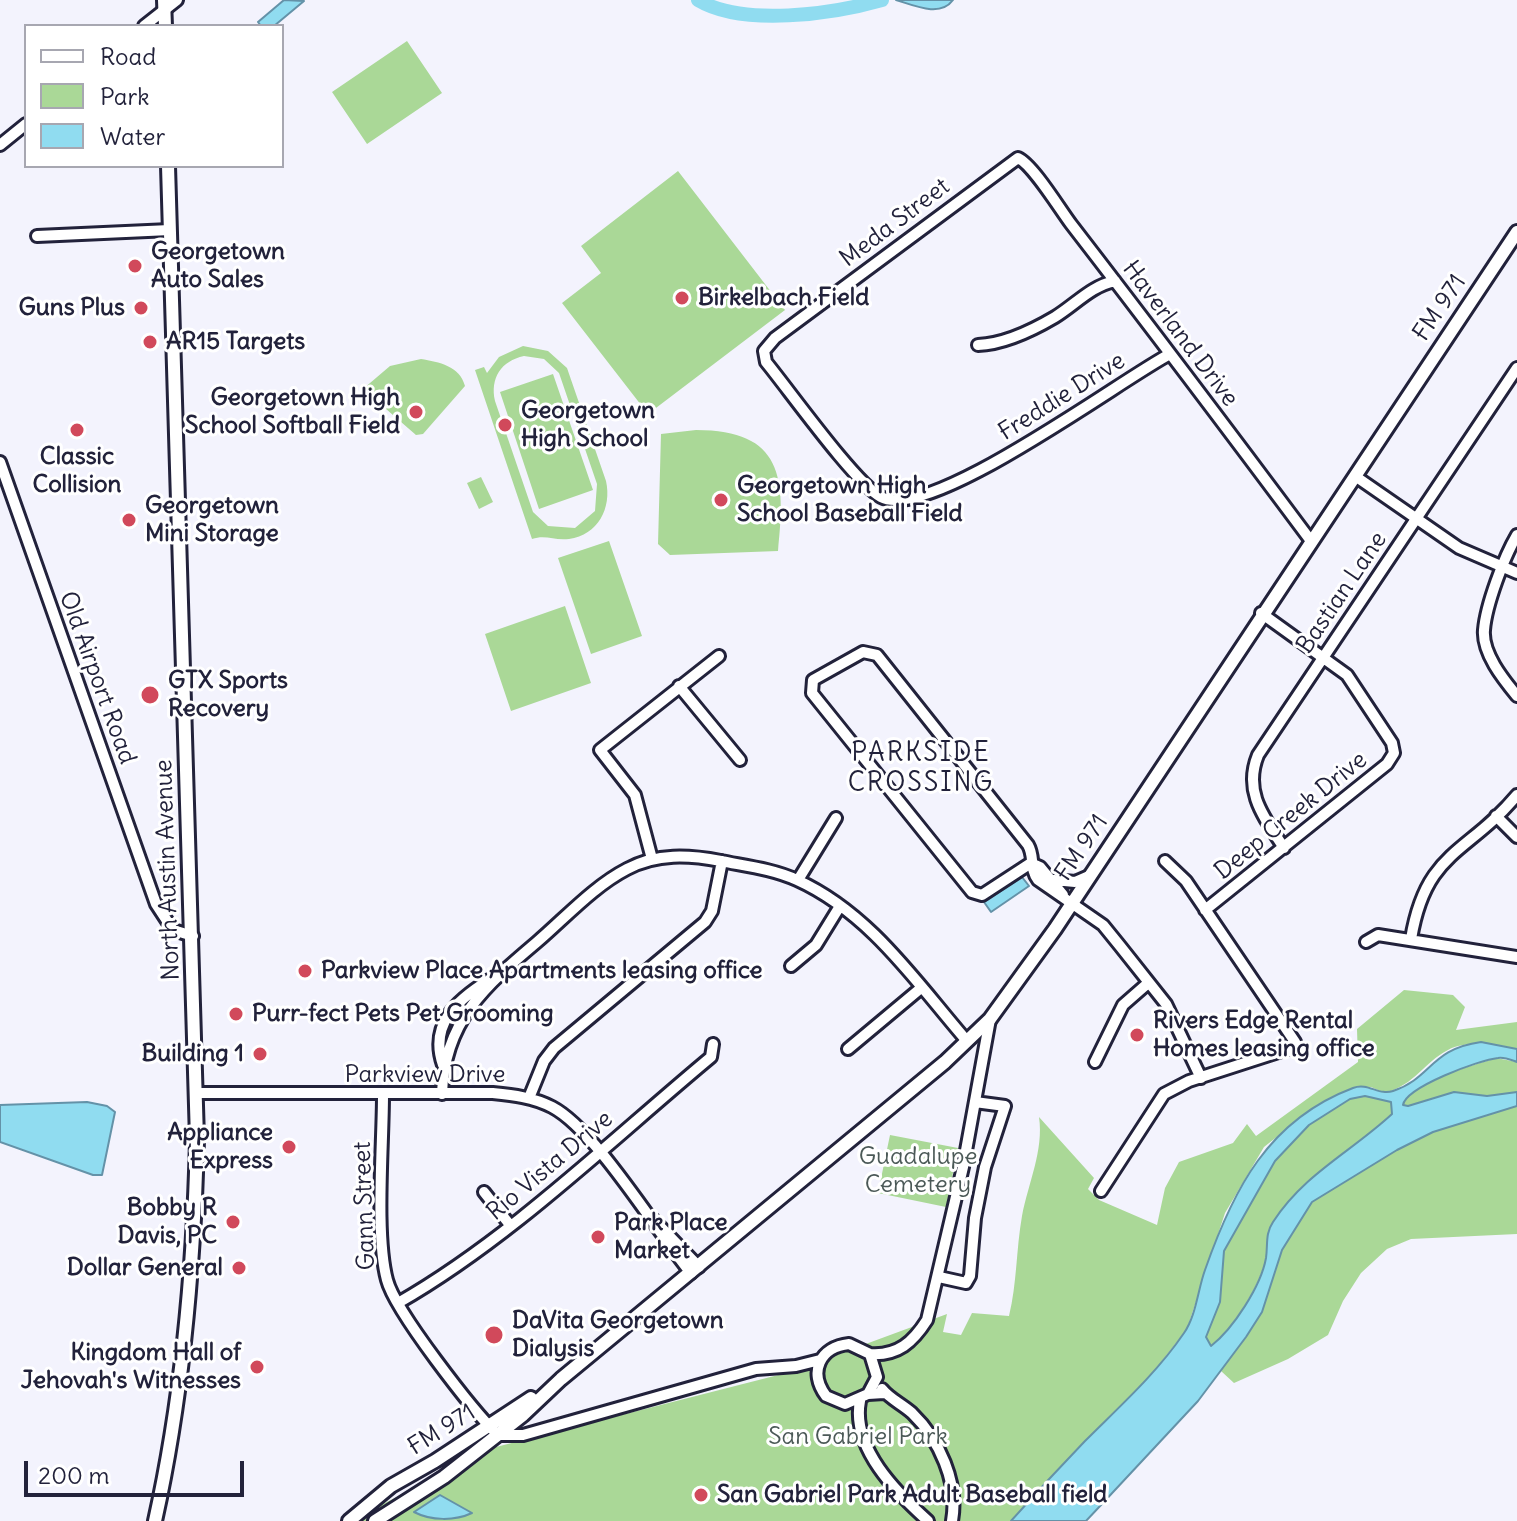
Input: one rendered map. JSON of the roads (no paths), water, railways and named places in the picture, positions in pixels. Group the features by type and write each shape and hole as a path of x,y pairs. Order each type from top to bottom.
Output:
{"main road":[{"name":"North Austin Avenue","path":"155,1521 174,1427 191,1285 197,1093 168,168"},
{"name":"FM 971","path":"375,1521 444,1477 494,1430 695,1270 990,1019 1068,899 1091,875 1261,613 1517,232"},
{"name":"FM 971","path":"349,1521 391,1486 494,1430"}],"street":[{"path":"146,24 164,5 177,0"},
{"path":"0,145 24,126"},
{"name":"Haverland Drive","path":"1013,158 1025,161 1311,541"},
{"name":"Meda Street","path":"764,351 775,338 1013,158"},
{"path":"37,236 170,230"},
{"path":"978,345 992,345 1040,324 1095,287 1115,281"},
{"name":"Freddie Drive","path":"764,351 766,362 863,481 884,499 900,501 925,495 1037,440 1170,354"},
{"name":"Bastian Lane","path":"1284,848 1255,800 1252,769 1258,755 1517,368"},
{"name":"Old Airport Road","path":"0,462 156,904 173,930 193,936"},
{"path":"1355,476 1459,548 1517,573"},
{"path":"1517,535 1502,568 1483,632 1496,667 1517,696"},
{"name":"Deep Creek Drive","path":"1205,910 1387,764 1394,753 1392,743 1347,675 1261,613"},
{"path":"1031,863 982,895 972,892 812,693 813,680 863,652 877,655 1028,845 1031,863 1032,871 1045,888 1068,899 1103,925 1166,1004 1201,1078"},
{"path":"652,859 635,795 600,750 719,656"},
{"path":"679,686 740,760"},
{"path":"1411,939 1418,905 1435,871 1517,795"},
{"path":"1496,816 1517,837"},
{"path":"798,880 836,818"},
{"path":"442,1094 443,1065 439,1044 446,1015 466,995 501,973 611,879 652,859 688,856 798,880 840,906 876,934 967,1041"},
{"path":"529,1098 544,1061 554,1048 705,922 712,911 722,861"},
{"path":"1101,1191 1159,1100 1174,1088 1288,1049 1295,1042 1186,881 1165,861"},
{"path":"1031,863 1054,880 1068,899"},
{"path":"1054,880 1075,882 1091,875"},
{"path":"791,966 816,945 840,906"},
{"path":"1366,942 1378,935 1517,957"},
{"path":"1095,1062 1123,1005 1147,984"},
{"path":"848,1049 921,988"},
{"path":"858,1416 864,1398 890,1354 916,1337 927,1320 939,1277 990,1019"},
{"name":"Rio Vista Drive","path":"398,1303 458,1268 711,1057 713,1044"},
{"name":"Parkview Drive","path":"197,1093 442,1094 529,1098 562,1114 649,1215 660,1236 695,1270"},
{"name":"Gann Street","path":"383,1095 383,1259 387,1280 398,1303 494,1430"},
{"path":"939,1277 966,1283 970,1276 975,1218 985,1167 1005,1106 975,1102"},
{"path":"484,1192 510,1225"},
{"path":"494,1430 523,1435 756,1369 796,1366 820,1360 837,1345 849,1344 870,1354 890,1354"},
{"path":"870,1354 884,1393 909,1410 931,1437 952,1482 952,1521"},
{"path":"820,1360 817,1377 826,1396 845,1404 858,1416 872,1454 898,1495 928,1521"},
{"path":"796,1366 817,1377"},
{"path":"845,1404 884,1393"}],"water":[{"path":"284,0 304,1 276,24 258,22"},
{"path":"896,0 953,0 934,9"},
{"path":"1022,877 1029,886 991,912 984,902"},
{"path":"1481,1042 1517,1049 1517,1062 1498,1058 1460,1069 1416,1090 1403,1105 1454,1092 1487,1096 1517,1092 1517,1106 1433,1132 1397,1150 1312,1202 1282,1250 1262,1312 1246,1337 1198,1401 1086,1521 1011,1521 1150,1376 1184,1333 1228,1212 1258,1161 1276,1139 1323,1102 1358,1087 1393,1091 1416,1079 1441,1057","holes":["1365,1096 1391,1102 1392,1114 1313,1177 1285,1205 1269,1231 1266,1258 1252,1294 1228,1329 1211,1346 1206,1337 1220,1302 1224,1251 1275,1161 1309,1125 1350,1099"]},
{"path":"87,1102 107,1106 115,1112 102,1175 93,1175 0,1142 0,1105"},
{"path":"440,1495 472,1513 443,1519 414,1512"}],"waterway":[{"path":"698,0 717,8 763,16 839,10 882,0"}],"place":[{"name":"Georgetown Auto Sales","path":"135,266"},
{"name":"Birkelbach Field","path":"682,298"},
{"name":"Guns Plus","path":"141,308"},
{"name":"AR15 Targets","path":"150,342"},
{"name":"Georgetown High School Softball Field","path":"416,412"},
{"name":"Georgetown High School","path":"505,425"},
{"name":"Classic Collision","path":"77,430"},
{"name":"Georgetown High School Baseball Field","path":"721,500"},
{"name":"Georgetown Mini Storage","path":"129,520"},
{"name":"GTX Sports Recovery","path":"150,695"},
{"name":"Parkview Place Apartments leasing office","path":"305,971"},
{"name":"Purr-fect Pets Pet Grooming","path":"236,1014"},
{"name":"Rivers Edge Rental Homes leasing office","path":"1137,1035"},
{"name":"Building 1","path":"260,1054"},
{"name":"Appliance Express","path":"289,1147"},
{"name":"Bobby R Davis, PC","path":"233,1222"},
{"name":"Park Place Market","path":"598,1237"},
{"name":"Dollar General","path":"239,1268"},
{"name":"DaVita Georgetown Dialysis","path":"494,1335"},
{"name":"Kingdom Hall of Jehovah's Witnesses","path":"257,1367"},
{"name":"San Gabriel Park Adult Baseball field","path":"701,1495"}],"district":[{"name":"PARKSIDE CROSSING","path":"921,769"}],"park label":[{"name":"Guadalupe Cemetery","path":"918,1171"},
{"name":"San Gabriel Park","path":"858,1437"}]}
